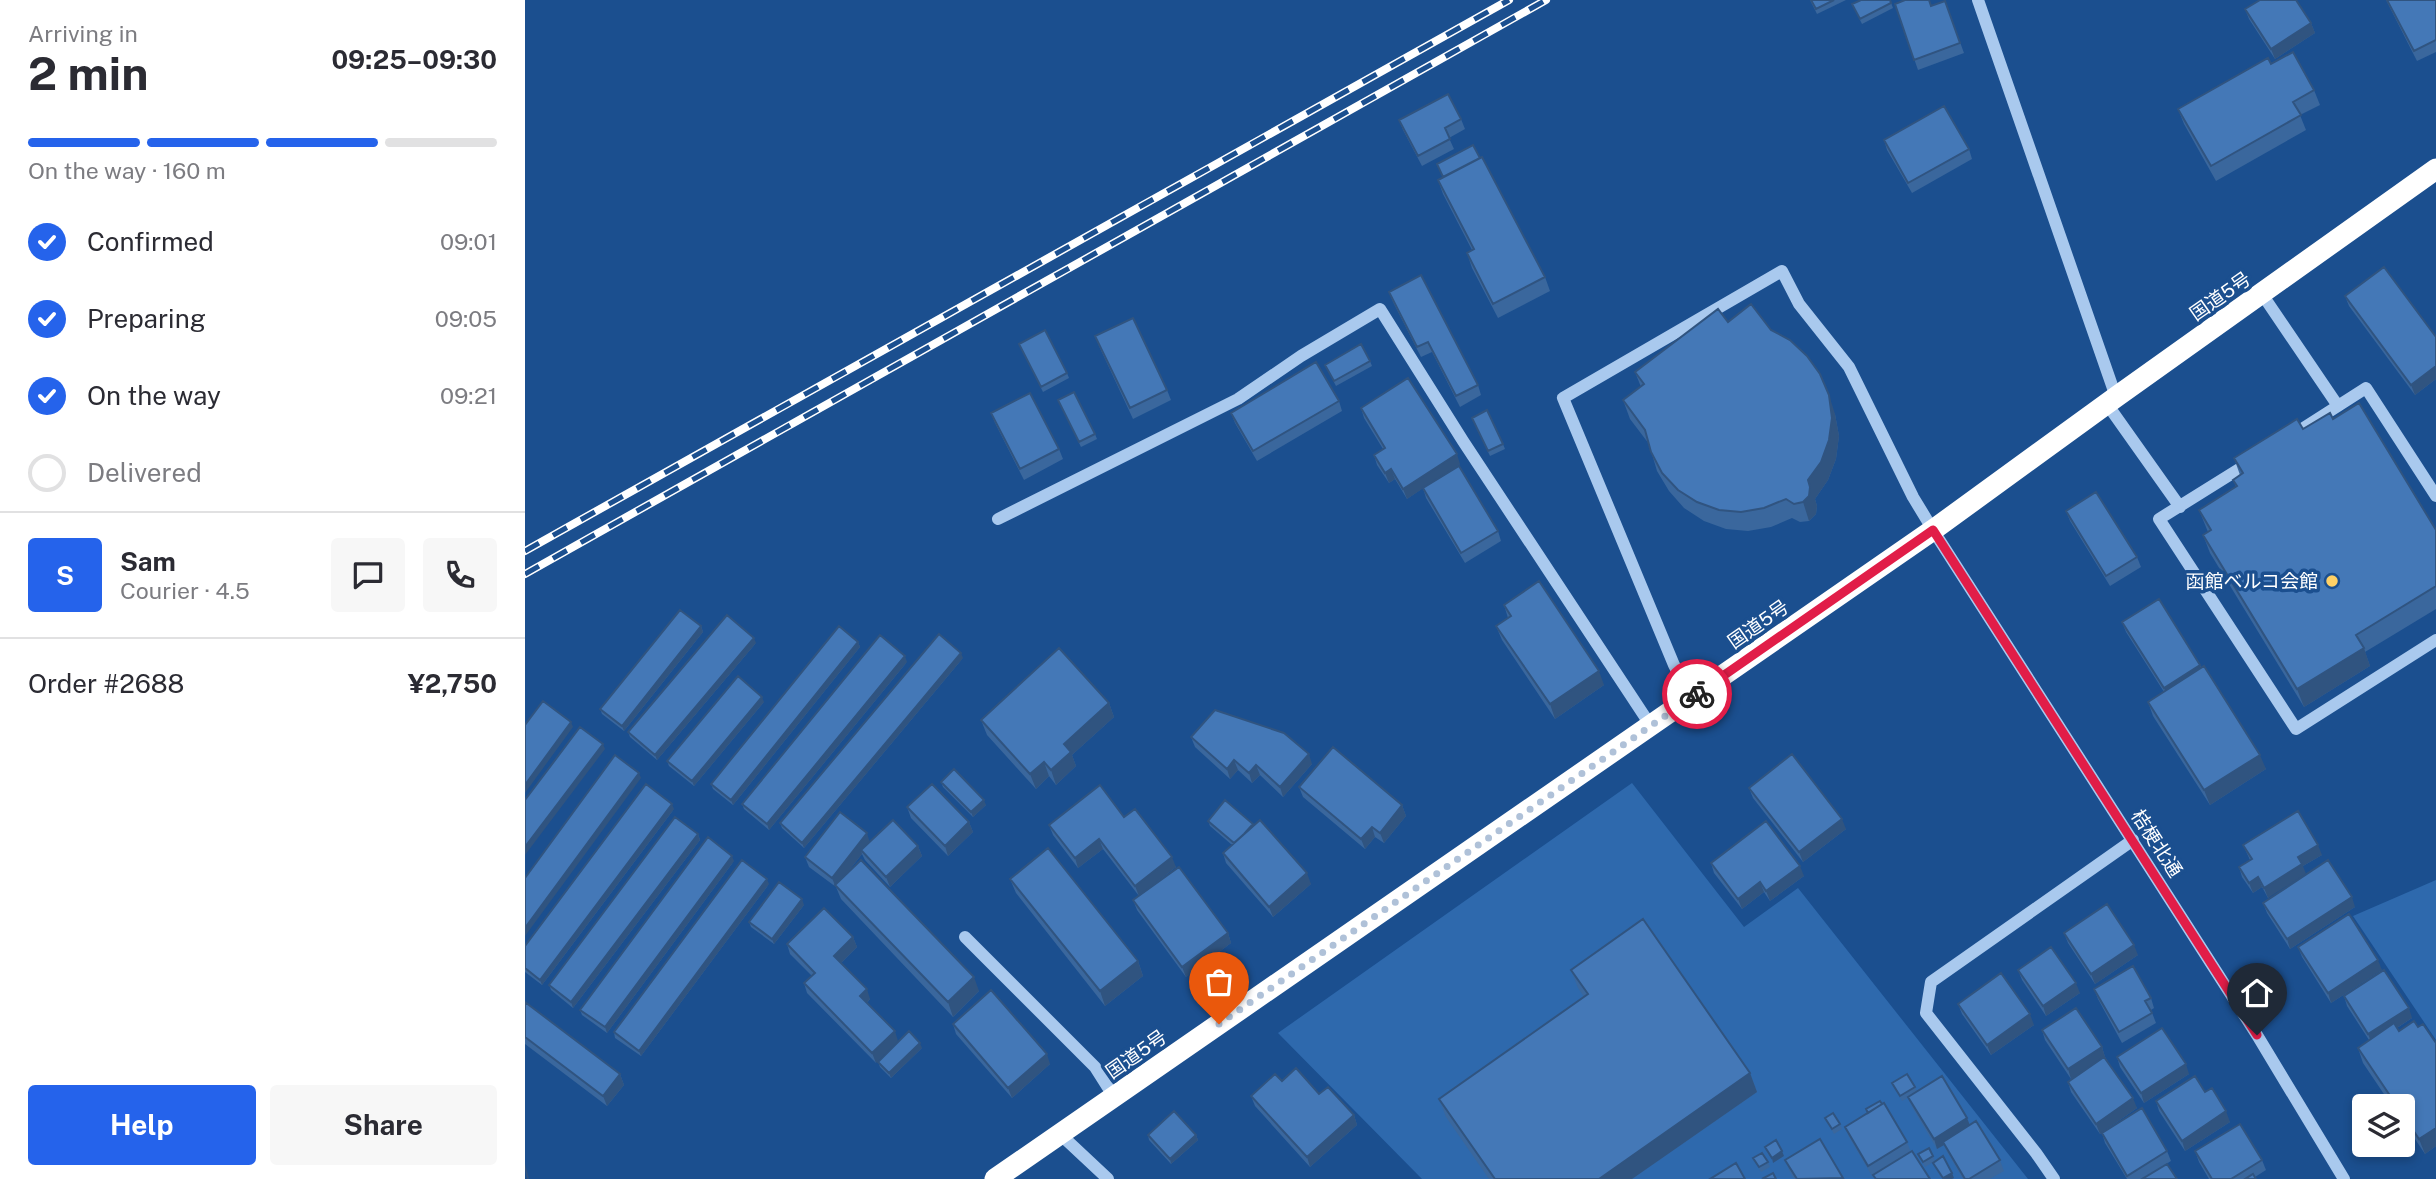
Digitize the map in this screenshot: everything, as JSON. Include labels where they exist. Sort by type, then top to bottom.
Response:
[{"type":"highway","name":"国道5号","points":[[995,1179],[1933,530],[2436,169]]},
{"type":"street","points":[[1978,0],[2111,400],[2180,507]]},
{"type":"street","name":"桔梗北通","points":[[1692,698],[1674,665],[1563,398],[1782,271],[1799,304],[1849,367],[1913,497],[1933,530],[2257,1035],[2344,1179]]},
{"type":"street","points":[[2262,294],[2338,406]]},
{"type":"street","points":[[998,519],[1238,399],[1301,356],[1380,309],[1463,441],[1651,726]]},
{"type":"street","points":[[2282,442],[2366,388],[2436,496]]},
{"type":"street","points":[[2259,457],[2159,519],[2295,729],[2436,640]]},
{"type":"street","points":[[2054,1179],[1926,1013],[1931,982],[2133,840]]},
{"type":"street","points":[[965,937],[1095,1067],[1114,1097]]},
{"type":"street","points":[[1060,1133],[1108,1179]]},
{"type":"shaded area","points":[[1632,783],[1744,927],[1798,888],[2028,1179],[1422,1179],[1278,1033]]},
{"type":"shaded area","points":[[2436,880],[2436,1040],[2353,916]]},
{"type":"building","points":[[1811,0],[1834,0],[1816,9]]},
{"type":"building","points":[[1861,0],[1890,0],[1891,3],[1860,19],[1852,4]]},
{"type":"building","points":[[1905,0],[1929,0],[1931,6],[1945,1],[1960,43],[1914,60],[1895,4]]},
{"type":"building","points":[[2260,0],[2296,0],[2311,23],[2271,49],[2245,9]]},
{"type":"building","points":[[2387,0],[2436,0],[2436,40],[2414,51]]},
{"type":"building","points":[[2293,52],[2314,90],[2293,102],[2301,115],[2211,166],[2178,109],[2268,58],[2271,64]]},
{"type":"building","points":[[1448,94],[1461,119],[1445,128],[1450,139],[1418,156],[1399,120]]},
{"type":"building","points":[[1944,106],[1969,149],[1908,183],[1884,140]]},
{"type":"building","points":[[1473,145],[1480,158],[1443,177],[1437,164]]},
{"type":"building","points":[[1482,157],[1545,277],[1493,304],[1467,253],[1474,249],[1438,180]]},
{"type":"building","points":[[2384,267],[2436,337],[2436,366],[2411,385],[2345,296]]},
{"type":"building","points":[[1421,275],[1478,385],[1456,396],[1428,342],[1417,347],[1389,292]]},
{"type":"building","points":[[1751,304],[1771,330],[1790,340],[1807,356],[1820,374],[1829,395],[1832,418],[1829,440],[1821,462],[1808,480],[1809,496],[1803,502],[1794,504],[1786,499],[1764,508],[1741,512],[1719,510],[1697,502],[1678,490],[1662,473],[1651,452],[1645,430],[1623,400],[1644,384],[1635,372],[1718,309],[1728,322]]},
{"type":"building","points":[[1133,318],[1167,390],[1130,408],[1095,336]]},
{"type":"building","points":[[1045,330],[1067,373],[1041,387],[1019,344]]},
{"type":"building","points":[[1361,344],[1370,361],[1334,381],[1325,365]]},
{"type":"building","points":[[1316,362],[1339,401],[1253,451],[1231,413]]},
{"type":"building","points":[[1408,378],[1457,454],[1403,489],[1391,469],[1385,473],[1374,455],[1385,448],[1361,408]]},
{"type":"building","points":[[1074,392],[1095,434],[1079,442],[1058,400]]},
{"type":"building","points":[[1030,393],[1059,449],[1020,469],[991,413]]},
{"type":"building","name":"函館ベルコ会館","points":[[2359,403],[2436,530],[2436,586],[2356,635],[2364,648],[2297,689],[2203,535],[2211,530],[2199,510],[2237,486],[2233,480],[2243,473],[2234,458],[2297,419],[2303,429],[2330,413],[2333,419]]},
{"type":"building","points":[[1487,410],[1503,444],[1488,451],[1472,418]]},
{"type":"building","points":[[1459,466],[1498,531],[1461,553],[1423,488]]},
{"type":"building","points":[[2096,492],[2137,557],[2106,576],[2066,511]]},
{"type":"building","points":[[1539,581],[1599,671],[1550,704],[1496,626],[1511,616],[1504,605]]},
{"type":"building","points":[[2159,599],[2200,665],[2164,688],[2122,622]]},
{"type":"building","points":[[680,610],[701,626],[622,726],[600,709]]},
{"type":"building","points":[[727,615],[754,638],[655,755],[628,732]]},
{"type":"building","points":[[839,626],[858,642],[731,800],[711,784]]},
{"type":"building","points":[[939,634],[961,653],[802,843],[780,823]]},
{"type":"building","points":[[880,635],[905,656],[767,824],[742,804]]},
{"type":"building","points":[[1059,648],[1109,703],[1064,744],[1071,752],[1051,770],[1044,762],[1030,774],[981,720]]},
{"type":"building","points":[[2204,666],[2260,755],[2204,790],[2148,702]]},
{"type":"building","points":[[738,676],[762,697],[692,781],[667,761]]},
{"type":"building","points":[[543,701],[571,722],[525,785],[525,725]]},
{"type":"building","points":[[1215,710],[1284,733],[1309,754],[1280,787],[1256,765],[1249,773],[1234,760],[1227,769],[1191,737]]},
{"type":"building","points":[[580,727],[603,744],[525,847],[525,800]]},
{"type":"building","points":[[1333,747],[1402,805],[1380,833],[1372,827],[1361,839],[1299,787]]},
{"type":"building","points":[[1792,754],[1842,819],[1799,852],[1749,788]]},
{"type":"building","points":[[615,755],[639,773],[525,928],[525,878]]},
{"type":"building","points":[[954,769],[984,800],[971,812],[941,782]]},
{"type":"building","points":[[646,784],[672,804],[540,980],[525,968],[525,946]]},
{"type":"building","points":[[932,784],[969,822],[945,846],[907,807]]},
{"type":"building","points":[[1100,785],[1124,817],[1135,809],[1172,857],[1135,886],[1099,839],[1075,858],[1049,825]]},
{"type":"building","points":[[1225,800],[1253,824],[1234,843],[1208,821]]},
{"type":"building","points":[[2298,811],[2318,845],[2298,857],[2302,864],[2264,888],[2258,877],[2249,883],[2239,867],[2252,859],[2243,845]]},
{"type":"building","points":[[840,812],[867,833],[832,878],[805,857]]},
{"type":"building","points":[[675,817],[698,834],[571,1002],[549,985]]},
{"type":"building","points":[[893,820],[918,846],[886,877],[861,850]]},
{"type":"building","points":[[1260,820],[1307,873],[1269,907],[1223,853]]},
{"type":"building","points":[[1766,821],[1800,866],[1766,891],[1760,882],[1738,899],[1711,863]]},
{"type":"building","points":[[708,837],[732,856],[605,1027],[580,1010]]},
{"type":"building","points":[[1048,848],[1138,961],[1100,991],[1010,879]]},
{"type":"building","points":[[742,860],[767,879],[639,1051],[614,1032]]},
{"type":"building","points":[[861,860],[974,977],[948,1002],[835,885]]},
{"type":"building","points":[[2328,860],[2352,897],[2287,939],[2263,903]]},
{"type":"building","points":[[1179,867],[1228,933],[1182,967],[1133,900]]},
{"type":"building","points":[[779,882],[802,899],[772,939],[749,922]]},
{"type":"building","points":[[2107,904],[2134,945],[2091,974],[2064,933]]},
{"type":"building","points":[[824,908],[853,937],[834,956],[867,989],[860,996],[895,1031],[872,1053],[804,983],[815,973],[787,944]]},
{"type":"building","points":[[2349,914],[2378,960],[2328,993],[2298,947]]},
{"type":"building","points":[[1643,919],[1750,1073],[1599,1179],[1495,1179],[1439,1099],[1588,994],[1571,970]]},
{"type":"building","points":[[2051,947],[2076,983],[2043,1006],[2018,970]]},
{"type":"building","points":[[2133,966],[2151,998],[2145,1001],[2152,1013],[2119,1032],[2094,989]]},
{"type":"building","points":[[2384,970],[2409,1008],[2368,1034],[2344,996]]},
{"type":"building","points":[[2001,973],[2030,1014],[1987,1045],[1958,1004]]},
{"type":"building","points":[[991,990],[1047,1054],[1008,1088],[953,1024]]},
{"type":"building","points":[[525,1002],[620,1074],[603,1096],[525,1037]]},
{"type":"building","points":[[2076,1008],[2102,1047],[2068,1069],[2042,1030]]},
{"type":"building","points":[[2414,1021],[2418,1027],[2423,1024],[2436,1043],[2436,1128],[2419,1139],[2415,1133],[2415,1094],[2389,1094],[2358,1048],[2394,1023],[2399,1031]]},
{"type":"building","points":[[2162,1028],[2186,1064],[2141,1093],[2117,1057]]},
{"type":"building","points":[[909,1031],[920,1043],[889,1073],[878,1062]]},
{"type":"building","points":[[2104,1057],[2133,1098],[2096,1124],[2068,1082]]},
{"type":"building","points":[[1296,1068],[1319,1094],[1328,1087],[1354,1115],[1307,1157],[1251,1096],[1275,1074],[1282,1081]]},
{"type":"building","points":[[1907,1074],[1915,1087],[1900,1096],[1892,1083]]},
{"type":"building","points":[[1942,1076],[1967,1118],[1934,1139],[1908,1097]]},
{"type":"building","points":[[2195,1076],[2205,1092],[2212,1088],[2226,1111],[2182,1141],[2156,1101]]},
{"type":"building","points":[[1880,1101],[1882,1104],[1868,1113],[1866,1109]]},
{"type":"building","points":[[1884,1103],[1907,1142],[1868,1166],[1845,1127]]},
{"type":"building","points":[[2142,1108],[2167,1151],[2127,1176],[2102,1133]]},
{"type":"building","points":[[1174,1111],[1196,1135],[1170,1159],[1148,1135]]},
{"type":"building","points":[[1833,1113],[1840,1124],[1832,1129],[1825,1118]]},
{"type":"building","points":[[1976,1121],[2000,1160],[1965,1179],[1943,1142]]},
{"type":"building","points":[[2240,1124],[2262,1160],[2231,1179],[2212,1179],[2195,1151]]},
{"type":"building","points":[[1820,1139],[1843,1178],[1797,1179],[1785,1160]]},
{"type":"building","points":[[1776,1140],[1782,1151],[1772,1158],[1765,1147]]},
{"type":"building","points":[[1929,1148],[1933,1156],[1923,1162],[1918,1154]]},
{"type":"building","points":[[1912,1151],[1930,1179],[1876,1179],[1873,1175]]},
{"type":"building","points":[[1762,1153],[1768,1162],[1759,1167],[1753,1158]]},
{"type":"building","points":[[1943,1156],[1952,1173],[1943,1178],[1933,1163]]},
{"type":"building","points":[[1736,1163],[1745,1179],[1710,1179]]},
{"type":"building","points":[[2167,1164],[2177,1179],[2142,1179]]},
{"type":"building","points":[[1773,1173],[1776,1179],[1762,1179]]},
{"type":"railway","points":[[525,551],[1509,0]]},
{"type":"railway","points":[[525,574],[1546,0]]},
{"type":"way so far","points":[[1219,1024],[1697,694]]},
{"type":"place","name":"函館ベルコ会館","points":[[2332,581]]},
{"type":"route","points":[[1697,694],[1933,530],[2257,1035]]}]
